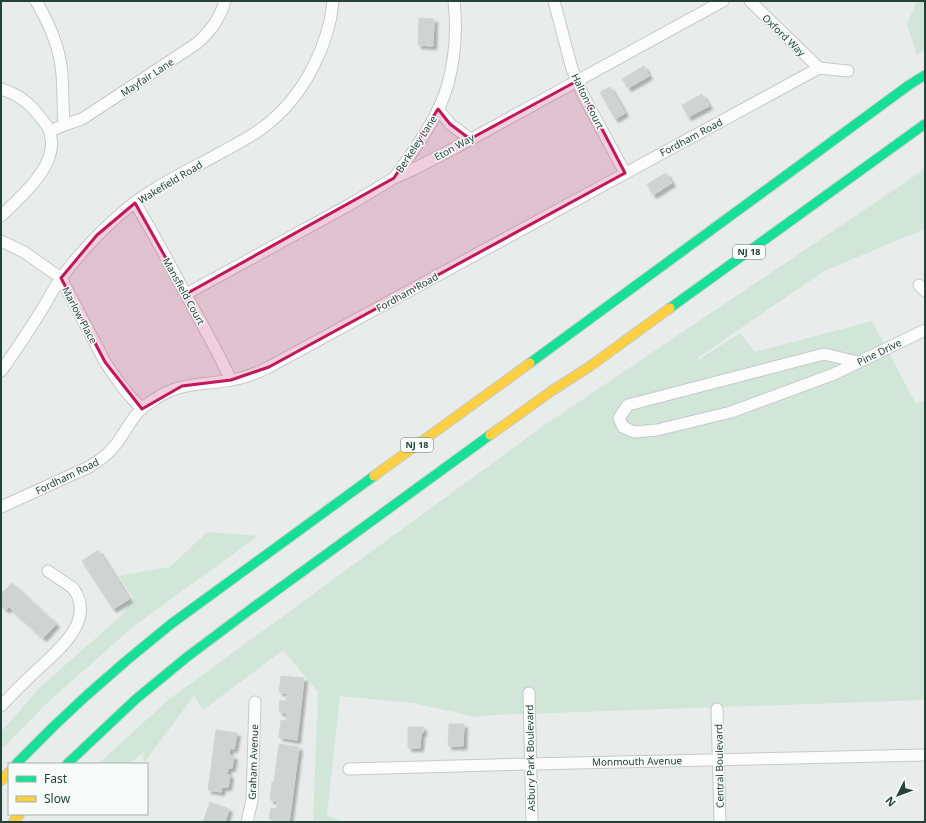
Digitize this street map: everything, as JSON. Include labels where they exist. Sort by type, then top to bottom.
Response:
[{"type":"highway","points":[[909,85],[925,64]]},
{"type":"highway","name":"NJ 18","points":[[17,763],[86,696],[171,624],[909,85],[925,75]]},
{"type":"highway","name":"NJ 18","points":[[68,763],[136,699],[187,657],[251,609],[925,124]]},
{"type":"highway","points":[[900,142],[925,130]]},
{"type":"street","name":"Mayfair Lane","points":[[50,131],[64,124],[82,119],[196,44],[205,37],[218,20],[225,1]]},
{"type":"street","name":"Wakefield Road","points":[[1,371],[18,348],[61,278],[98,235],[118,216],[160,186],[241,142],[265,126],[287,106],[309,76],[319,56],[327,34],[332,14],[333,1]]},
{"type":"street","name":"Berkeley Lane","points":[[394,178],[429,126],[438,109],[447,86],[454,57],[456,35],[454,1]]},
{"type":"street","name":"Halton Court","points":[[554,1],[576,81],[625,173]]},
{"type":"street","name":"Eton Way","points":[[186,294],[349,205],[394,178],[470,139],[723,1]]},
{"type":"street","name":"Oxford Way","points":[[750,1],[819,68]]},
{"type":"street","points":[[39,2],[54,37],[61,61],[64,124]]},
{"type":"street","points":[[819,68],[848,71]]},
{"type":"street","name":"Fordham Road","points":[[1,507],[89,467],[100,460],[118,443],[129,425],[142,409],[161,396],[182,386],[231,380],[251,375],[269,367],[819,68]]},
{"type":"street","points":[[1,89],[16,94],[31,105],[50,131],[52,143],[52,150],[46,165],[37,180],[1,216]]},
{"type":"street","name":"Berkeley Lane","points":[[438,109],[450,124],[470,139]]},
{"type":"street","name":"Mansfield Court","points":[[135,203],[186,294],[231,380]]},
{"type":"street","name":"Marlow Place","points":[[1,242],[24,252],[61,278],[105,362],[129,395],[142,409]]},
{"type":"street","name":"Pine Drive","points":[[858,362],[824,354],[628,404],[619,418],[623,427],[634,432],[657,430],[731,412],[834,374],[925,330]]},
{"type":"street","points":[[1,706],[64,645],[76,626],[80,614],[79,600],[76,592],[73,588],[48,571]]},
{"type":"street","name":"Asbury Park Boulevard","points":[[529,693],[532,822]]},
{"type":"street","name":"Graham Avenue","points":[[247,822],[252,800],[255,702]]},
{"type":"street","name":"Central Boulevard","points":[[718,709],[720,822]]},
{"type":"street","name":"Monmouth Avenue","points":[[349,769],[925,754]]},
{"type":"highlighted area","points":[[577,81],[625,173],[269,367],[231,380],[182,386],[142,409],[105,362],[61,278],[97,235],[135,203],[186,294],[394,178],[438,109],[450,124],[470,139]]},
{"type":"green space","points":[[917,1],[925,1],[925,49],[917,55],[907,24]]},
{"type":"green space","points":[[925,168],[925,229],[824,271],[699,357],[698,360],[740,333],[755,352],[872,321],[916,404],[925,400],[925,700],[494,715],[476,717],[413,703],[340,696],[327,816],[345,822],[313,822],[318,692],[283,650],[203,710],[194,696],[144,763],[144,752],[130,763],[99,763],[168,700],[546,424]]},
{"type":"green space","points":[[207,532],[258,536],[134,626],[48,702],[1,750],[1,732],[40,687],[121,616],[133,597],[118,576],[170,567]]},
{"type":"building","points":[[419,18],[434,19],[433,46],[418,45]]},
{"type":"building","points":[[644,66],[649,76],[628,88],[622,79]]},
{"type":"building","points":[[610,87],[625,113],[615,119],[600,92]]},
{"type":"building","points":[[702,94],[709,106],[688,117],[682,105]]},
{"type":"building","points":[[666,173],[672,183],[653,195],[647,184]]},
{"type":"building","points":[[98,550],[129,599],[113,609],[82,561]]},
{"type":"building","points":[[12,583],[56,624],[43,638],[9,607],[6,610],[1,605],[1,594]]},
{"type":"building","points":[[281,676],[304,678],[297,740],[279,737],[281,720],[286,721],[287,713],[279,712],[280,700],[286,701],[287,693],[279,692]]},
{"type":"building","points":[[449,724],[464,724],[463,746],[448,746]]},
{"type":"building","points":[[408,727],[423,727],[420,748],[408,748]]},
{"type":"building","points":[[216,730],[237,733],[234,749],[230,748],[229,755],[234,756],[232,768],[228,768],[227,774],[230,775],[228,787],[222,787],[221,792],[208,790]]},
{"type":"building","points":[[279,744],[299,747],[289,822],[277,822],[277,820],[269,819],[271,808],[276,809],[277,801],[270,800]]},
{"type":"building","points":[[210,802],[229,809],[225,822],[203,822]]},
{"type":"traffic: fast","points":[[530,363],[909,85],[925,75]]},
{"type":"traffic: fast","points":[[670,308],[925,124]]},
{"type":"traffic: fast","points":[[68,763],[136,699],[187,657],[490,435]]},
{"type":"traffic: fast","points":[[17,763],[86,696],[171,624],[374,476]]},
{"type":"traffic: slow","points":[[490,435],[553,390],[589,367],[670,308]]},
{"type":"traffic: slow","points":[[374,476],[530,363]]},
{"type":"traffic: slow","points":[[1,781],[8,773]]},
{"type":"traffic: slow","points":[[13,822],[19,815]]}]
